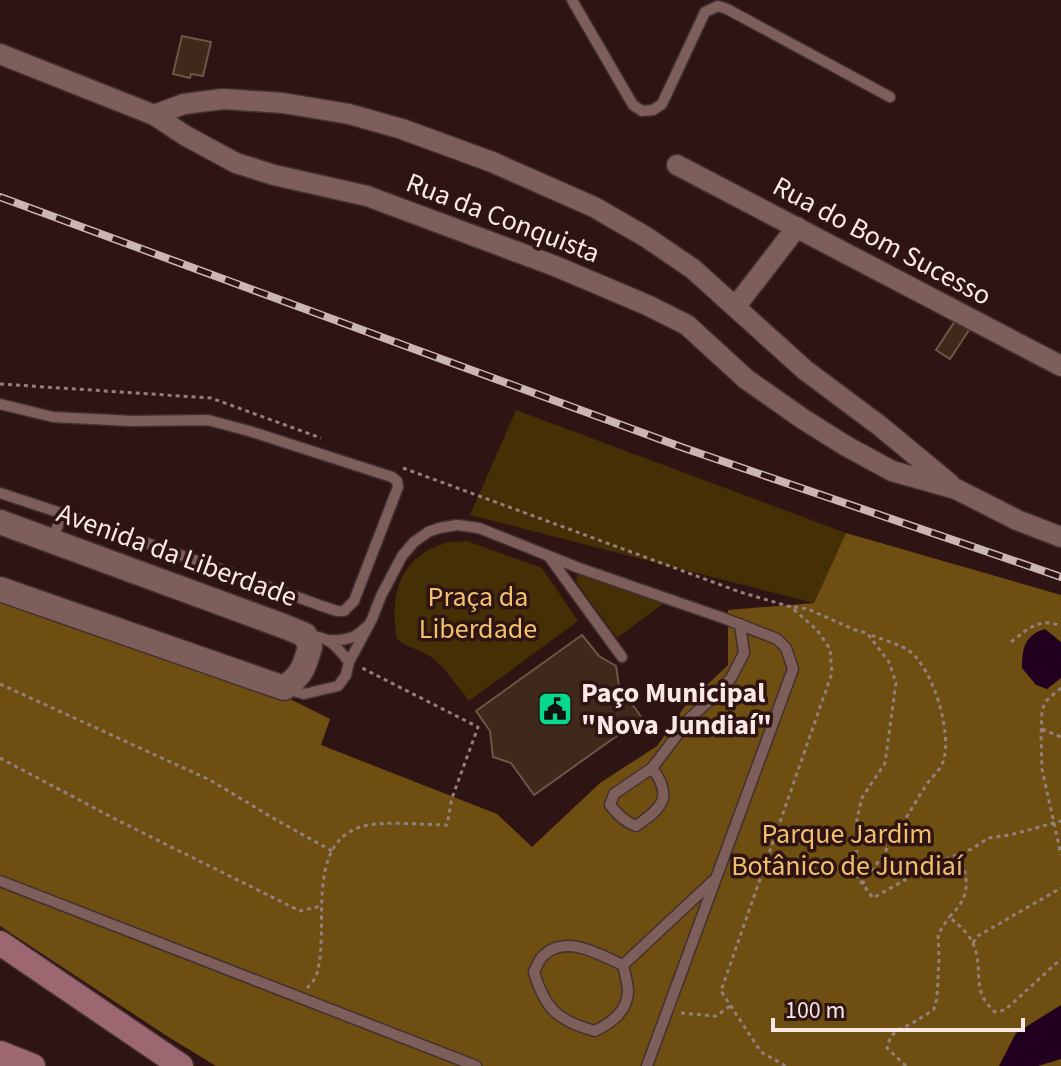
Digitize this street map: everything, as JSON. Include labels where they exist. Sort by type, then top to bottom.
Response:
[{"type":"main road","points":[[0,943],[176,1064]]},
{"type":"main road","points":[[0,1053],[33,1066]]},
{"type":"street","name":"Rua da Conquista","points":[[0,54],[154,115],[236,163],[367,196],[555,266],[647,305],[687,325],[746,379],[846,446],[892,471],[956,489]]},
{"type":"street","points":[[154,115],[184,104],[223,99],[283,103],[349,114],[402,129],[492,162],[594,207],[693,269],[805,370],[880,426],[956,489],[1017,520],[1061,537]]},
{"type":"street","name":"Rua do Bom Sucesso","points":[[677,165],[1061,366]]},
{"type":"street","points":[[736,306],[797,227]]},
{"type":"street","name":"Avenida da Liberdade","points":[[0,522],[305,635],[310,647],[305,666],[299,678],[284,688]]},
{"type":"street","points":[[0,589],[284,688]]},
{"type":"lane","points":[[572,0],[633,105],[642,111],[653,110],[662,104],[705,12],[718,6],[890,97]]},
{"type":"lane","points":[[0,404],[53,417],[132,421],[208,420],[392,477],[398,487],[354,601],[344,611],[322,606],[0,493]]},
{"type":"lane","points":[[50,541],[63,514]]},
{"type":"lane","points":[[284,688],[304,694],[338,686],[402,556],[428,532],[457,525],[479,528],[740,624],[777,639],[786,648],[793,669],[647,1066]]},
{"type":"lane","points":[[549,556],[622,657]]},
{"type":"lane","points":[[305,635],[346,641],[361,633],[372,619]]},
{"type":"lane","points":[[652,768],[660,778],[663,800],[660,809],[636,826],[628,823],[610,805],[614,794],[652,768],[691,717],[731,678],[744,653],[740,624]]},
{"type":"lane","points":[[330,640],[349,662]]},
{"type":"lane","points":[[623,965],[717,877]]},
{"type":"lane","points":[[0,881],[476,1066]]},
{"type":"lane","points":[[560,946],[583,948],[623,965],[628,993],[622,1013],[595,1031],[571,1024],[555,1012],[540,992],[534,972],[542,956],[560,946]]},
{"type":"path","points":[[740,592],[808,609],[908,651],[920,663],[939,703],[946,748],[942,764],[862,884]]},
{"type":"path","points":[[786,1066],[761,1052],[721,991],[832,673],[830,649],[817,630],[791,607]]},
{"type":"path","points":[[1011,642],[1038,623],[1050,622],[1061,626]]},
{"type":"path","points":[[867,633],[889,662],[896,683],[885,763],[862,798],[857,819],[856,875],[873,898],[988,838],[1061,821]]},
{"type":"path","points":[[300,998],[317,975],[322,932],[321,892],[332,851],[346,834],[362,826],[447,825],[452,798],[478,727],[349,662]]},
{"type":"path","points":[[0,684],[210,780],[332,851]]},
{"type":"path","points":[[1061,688],[1046,701],[1042,710],[1042,769],[1061,855]]},
{"type":"path","points":[[1042,729],[1061,737]]},
{"type":"path","points":[[0,758],[300,911],[321,906]]},
{"type":"path","points":[[906,1066],[887,1048],[889,1038],[934,1009],[937,998],[938,934],[963,901],[967,879],[959,855]]},
{"type":"path","points":[[972,943],[978,936],[1061,888]]},
{"type":"path","points":[[949,917],[972,943],[980,992],[987,1006],[995,1012],[1005,1010],[1061,959]]},
{"type":"path","points":[[666,1015],[716,1016],[731,1006]]},
{"type":"green space","points":[[516,410],[846,533],[814,603],[470,515]]},
{"type":"green space","name":"Parque Jardim Botânico de Jundiaí","points":[[846,533],[1061,595],[1061,1066],[216,1066],[0,926],[0,602],[274,691],[330,719],[321,745],[497,814],[532,847],[600,783],[657,746],[685,706],[728,665],[728,610],[814,603]]},
{"type":"green space","name":"Praça da Liberdade","points":[[467,541],[542,568],[578,621],[469,701],[436,661],[397,639],[395,624],[396,595],[406,570],[427,551],[442,544]]},
{"type":"green space","points":[[579,568],[664,603],[617,638],[576,582]]},
{"type":"shaded area","points":[[1045,629],[1061,642],[1061,678],[1047,689],[1036,685],[1022,668],[1026,643]]},
{"type":"shaded area","points":[[1061,1005],[1061,1059],[1038,1066],[999,1066],[1016,1033]]},
{"type":"building","points":[[182,36],[211,42],[203,76],[191,74],[190,78],[173,74]]},
{"type":"building","points":[[955,321],[969,330],[950,359],[936,350]]},
{"type":"building","points":[[582,635],[599,656],[616,666],[619,686],[642,718],[534,795],[511,763],[493,757],[490,731],[476,711]]},
{"type":"railway","points":[[0,197],[684,448],[1061,577]]},
{"type":"place","name":"Paço Municipal \"Nova Jundiaí\"","points":[[555,709]]}]
